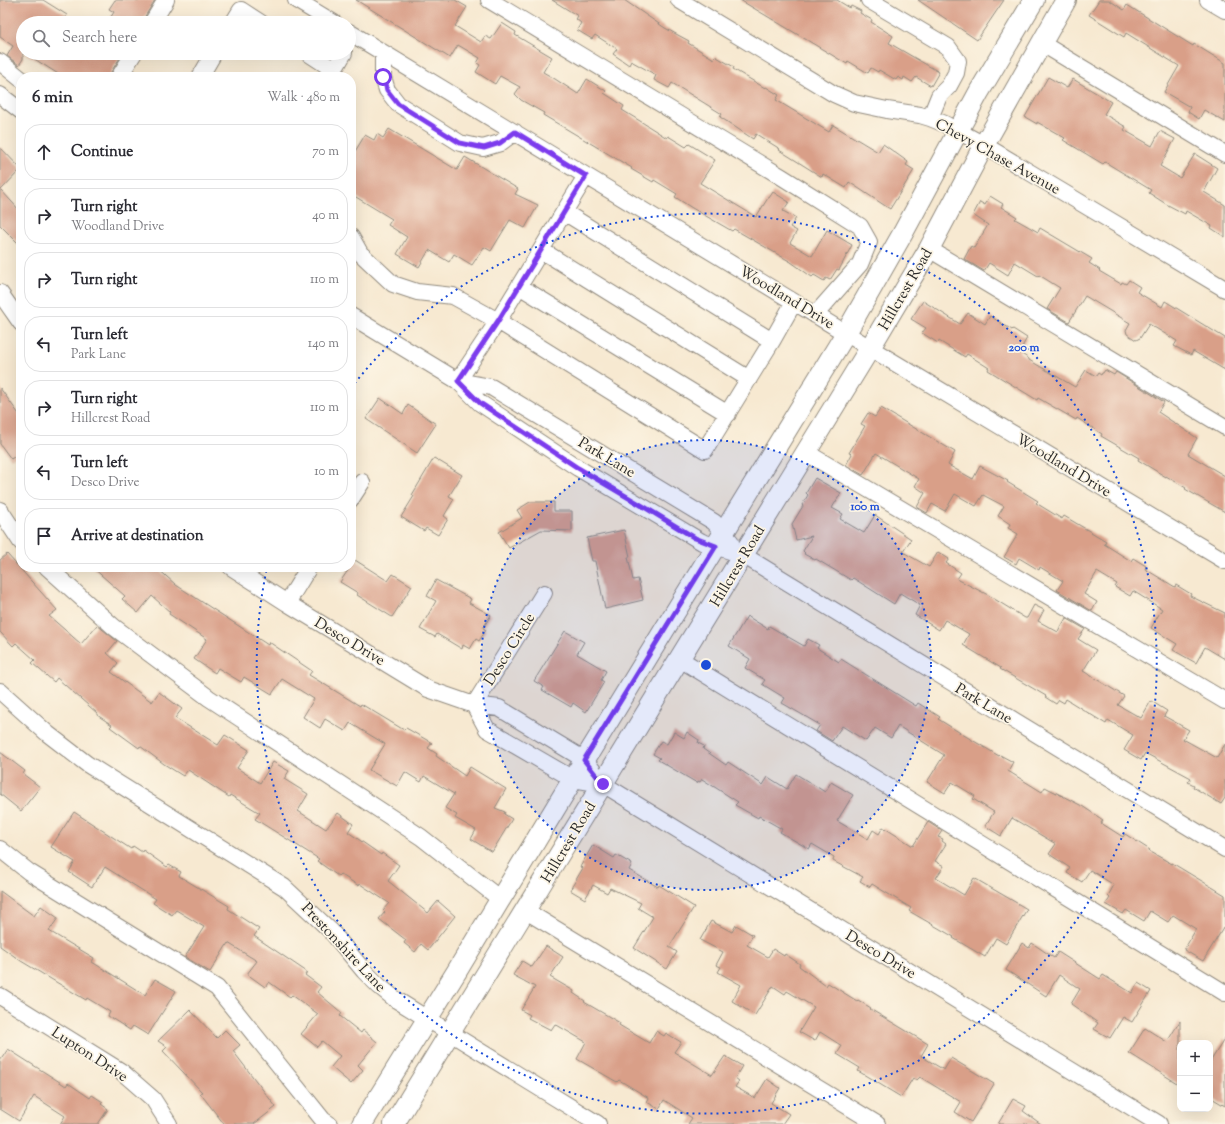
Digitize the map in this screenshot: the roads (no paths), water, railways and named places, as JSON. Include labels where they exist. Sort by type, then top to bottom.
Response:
[{"type":"main road","name":"Hillcrest Road","points":[[362,1124],[846,333],[903,234],[979,92],[1034,0]]},
{"type":"main road","name":"Hillcrest Road","points":[[394,1124],[870,348],[929,249],[984,145],[1064,1]]},
{"type":"street","points":[[156,16],[166,0]]},
{"type":"street","points":[[296,0],[322,16]]},
{"type":"street","points":[[489,0],[860,226],[869,242],[860,264],[815,315]]},
{"type":"street","name":"Chevy Chase Avenue","points":[[679,0],[834,94],[854,103],[930,118],[984,145],[1225,289]]},
{"type":"street","points":[[869,0],[948,47],[958,61],[956,73],[949,86],[939,96],[930,118]]},
{"type":"street","points":[[1208,0],[1225,10]]},
{"type":"street","points":[[237,16],[241,10],[250,16]]},
{"type":"street","name":"Woodland Drive","points":[[356,40],[383,53],[515,132],[815,315],[1225,561]]},
{"type":"street","points":[[1041,44],[1225,154]]},
{"type":"street","points":[[383,53],[383,77],[387,90],[398,104],[460,143],[484,148],[500,143],[515,132]]},
{"type":"street","points":[[123,72],[130,60]]},
{"type":"street","points":[[203,72],[210,60]]},
{"type":"street","points":[[316,60],[331,72]]},
{"type":"street","points":[[333,72],[340,60]]},
{"type":"street","points":[[0,62],[16,75]]},
{"type":"street","points":[[0,95],[16,107]]},
{"type":"street","points":[[458,381],[498,321],[586,176]]},
{"type":"street","points":[[564,212],[772,341]]},
{"type":"street","points":[[356,246],[360,253],[393,284],[417,292],[453,296],[498,321],[705,450],[772,341],[794,302]]},
{"type":"street","points":[[929,249],[1225,427]]},
{"type":"street","points":[[541,250],[749,379]]},
{"type":"street","points":[[519,286],[728,414]]},
{"type":"street","points":[[0,293],[16,316]]},
{"type":"street","name":"Park Lane","points":[[356,319],[458,381],[480,403],[578,468],[695,538],[720,540],[1225,849]]},
{"type":"street","name":"Park Lane","points":[[458,381],[491,387],[714,522],[720,540]]},
{"type":"street","points":[[807,453],[1225,701]]},
{"type":"street","points":[[356,491],[362,482]]},
{"type":"street","points":[[0,510],[16,534]]},
{"type":"street","points":[[53,572],[114,627],[209,698],[421,837],[500,899]]},
{"type":"street","name":"Desco Drive","points":[[239,572],[428,689],[474,705],[498,708],[584,760],[603,784],[1159,1124]]},
{"type":"street","points":[[288,603],[307,572]]},
{"type":"street","name":"Desco Circle","points":[[474,705],[544,593]]},
{"type":"street","points":[[680,660],[1225,993]]},
{"type":"street","name":"Prestonshire Lane","points":[[0,691],[48,734],[87,764],[284,887],[331,931],[348,953],[378,986],[395,1000],[598,1124]]},
{"type":"street","name":"Desco Drive","points":[[474,705],[487,728],[573,779],[603,784]]},
{"type":"street","points":[[0,849],[29,872],[217,988],[323,1120],[329,1124]]},
{"type":"street","points":[[526,911],[877,1124]]},
{"type":"street","name":"Lupton Drive","points":[[0,996],[122,1072],[153,1099],[169,1124]]}]
